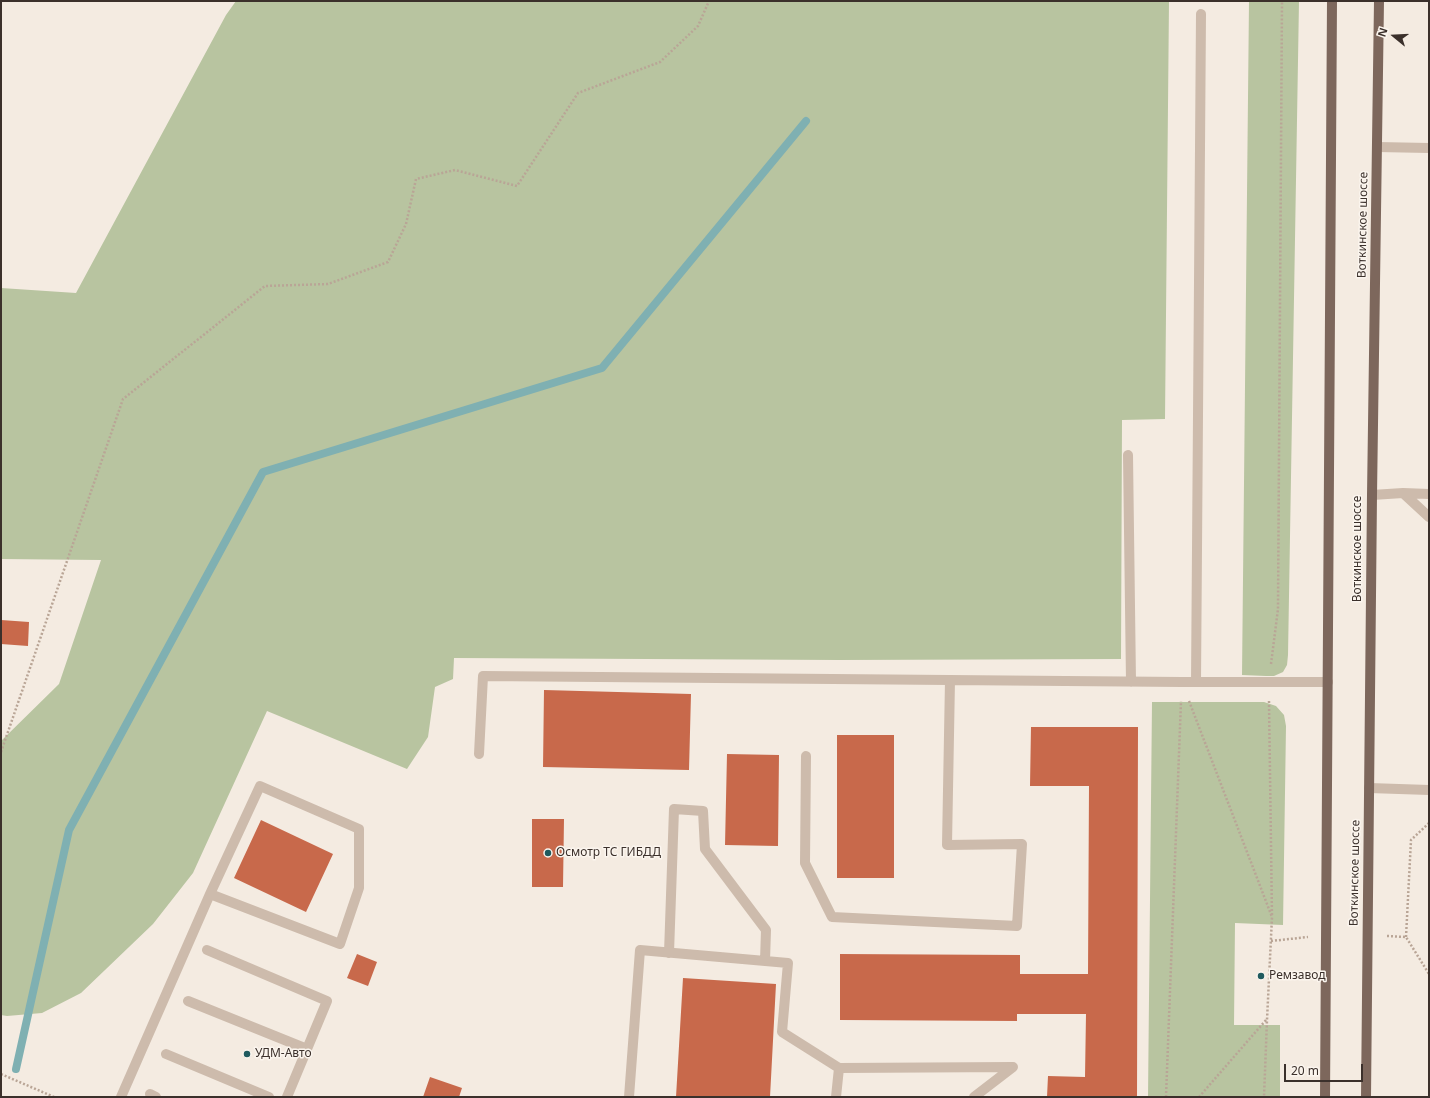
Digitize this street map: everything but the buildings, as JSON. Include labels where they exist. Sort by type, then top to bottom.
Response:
[{"type":"main road","points":[[1325,1097],[1332,1]]},
{"type":"main road","name":"Воткинское шоссе","points":[[1366,1097],[1379,1]]},
{"type":"lane","points":[[1196,682],[1201,14]]},
{"type":"lane","points":[[1377,147],[1429,148]]},
{"type":"lane","points":[[1128,455],[1131,682]]},
{"type":"lane","points":[[1372,495],[1403,493],[1429,494]]},
{"type":"lane","points":[[1403,493],[1429,517]]},
{"type":"lane","points":[[479,754],[483,676],[1131,682],[1328,682]]},
{"type":"lane","points":[[806,756],[805,863],[832,917],[1017,926],[1022,844],[947,845],[950,680]]},
{"type":"lane","points":[[121,1097],[210,894],[260,786],[359,829],[359,888],[340,944],[210,894]]},
{"type":"lane","points":[[1370,788],[1429,790]]},
{"type":"lane","points":[[669,953],[674,809],[703,811],[705,849],[766,930],[765,961]]},
{"type":"lane","points":[[207,950],[327,1001],[286,1097]]},
{"type":"lane","points":[[629,1097],[640,950],[788,963],[782,1032],[839,1068],[1013,1067],[974,1097]]},
{"type":"lane","points":[[188,1001],[307,1049]]},
{"type":"lane","points":[[166,1054],[268,1097]]},
{"type":"lane","points":[[836,1097],[839,1068]]},
{"type":"path","points":[[1,752],[123,400],[265,286],[328,284],[388,262],[406,224],[416,178],[455,170],[517,186],[578,93],[660,62],[698,26],[710,1]]},
{"type":"path","points":[[1264,1097],[1266,1020],[1272,917],[1269,682],[1278,609],[1282,1]]},
{"type":"path","points":[[1182,682],[1272,917]]},
{"type":"path","points":[[1166,1097],[1182,682]]},
{"type":"path","points":[[1406,937],[1411,840],[1429,823]]},
{"type":"path","points":[[1199,1097],[1266,1020]]},
{"type":"path","points":[[1,1074],[54,1097]]},
{"type":"green space","points":[[236,1],[1169,1],[1165,419],[1122,420],[1121,659],[839,660],[454,658],[453,679],[435,687],[428,737],[407,769],[267,711],[193,873],[153,924],[81,993],[42,1013],[7,1016],[1,1015],[1,741],[59,684],[101,560],[1,559],[1,288],[76,293],[226,15]]},
{"type":"green space","points":[[1249,1],[1299,1],[1288,655],[1287,665],[1283,672],[1274,676],[1242,675]]},
{"type":"green space","points":[[1152,702],[1264,702],[1276,706],[1284,715],[1286,726],[1283,925],[1235,923],[1234,1025],[1280,1025],[1280,1097],[1148,1097]]},
{"type":"waterway","points":[[16,1069],[69,830],[263,472],[602,368],[806,121]]},
{"type":"place","name":"Осмотр ТС ГИБДД","points":[[548,853]]},
{"type":"place","name":"Ремзавод","points":[[1261,976]]},
{"type":"place","name":"УДМ-Авто","points":[[247,1054]]}]
